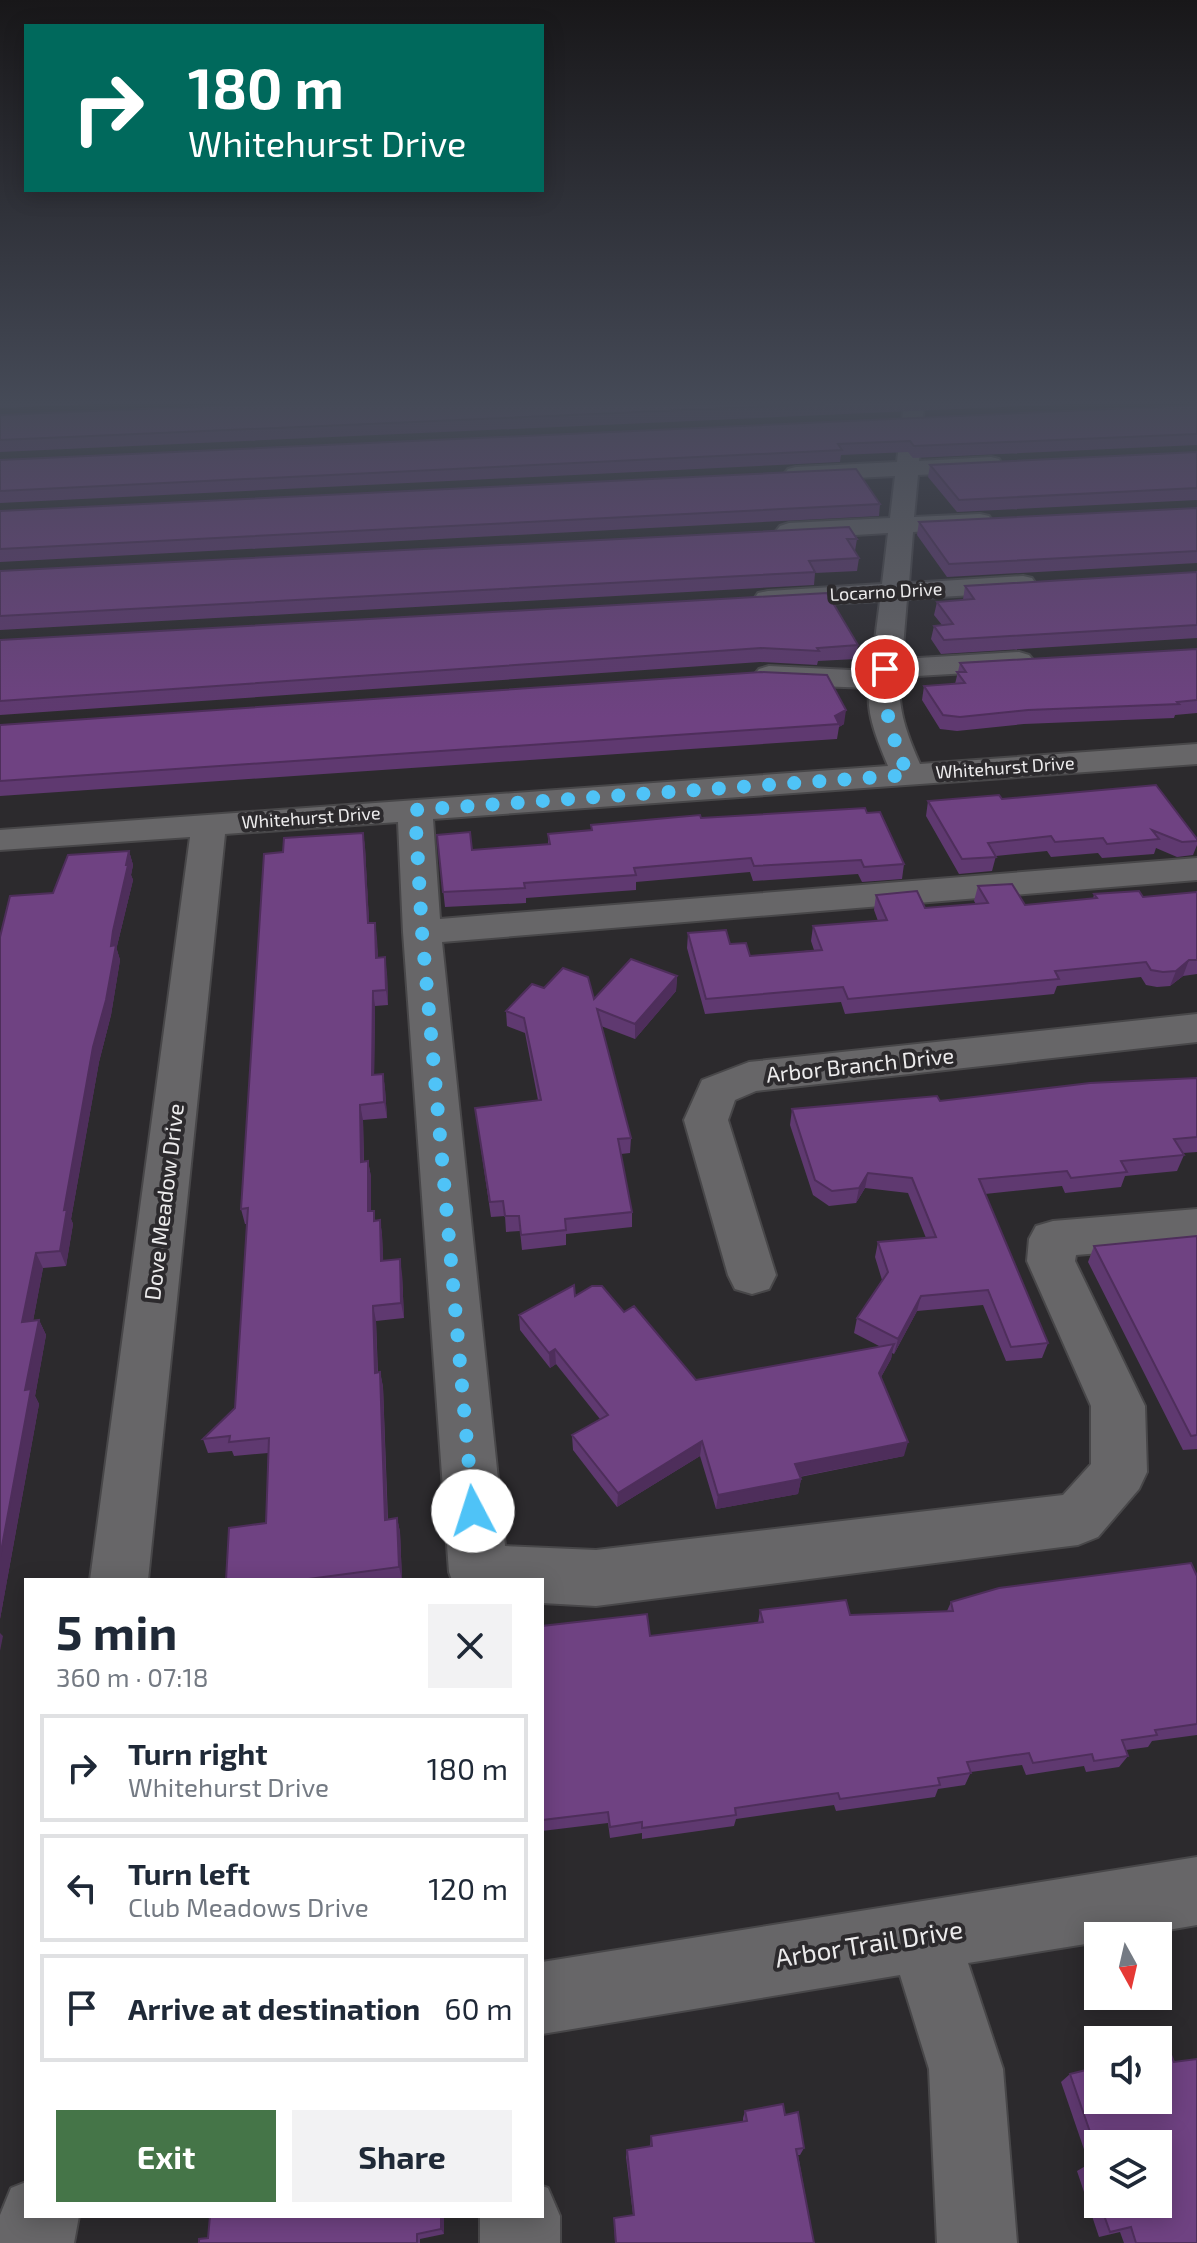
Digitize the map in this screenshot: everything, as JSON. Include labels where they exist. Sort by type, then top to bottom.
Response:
[{"type":"street","points":[[903,509],[883,699],[892,738],[908,775]]},
{"type":"street","points":[[759,533],[1011,519]]},
{"type":"street","name":"Locarno Drive","points":[[739,601],[1054,583]]},
{"type":"street","points":[[744,675],[884,675],[1041,660]]},
{"type":"street","name":"Whitehurst Drive","points":[[0,840],[1196,756]]},
{"type":"street","points":[[415,810],[422,932],[478,1572],[596,1578],[1078,1519],[1119,1472],[1118,1406],[1051,1261],[1053,1239],[1197,1227]]},
{"type":"street","name":"Dove Meadow Drive","points":[[119,1578],[209,825]]},
{"type":"street","points":[[422,932],[1197,869]]},
{"type":"street","name":"Arbor Branch Drive","points":[[752,1275],[706,1120],[717,1091],[749,1077],[1197,1028]]},
{"type":"street","name":"Arbor Trail Drive","points":[[544,1998],[1197,1891]]},
{"type":"street","points":[[923,1935],[966,2069],[977,2243]]},
{"type":"street","points":[[34,2243],[39,2218]]},
{"type":"street","points":[[520,2218],[520,2243]]},
{"type":"building","points":[[47,509],[789,509],[0,549],[0,511]]},
{"type":"building","points":[[1197,509],[1197,551],[949,564],[919,522]]},
{"type":"building","points":[[849,527],[857,539],[847,539],[859,558],[809,561],[815,572],[0,616],[0,571]]},
{"type":"building","points":[[1197,572],[1197,625],[944,640],[934,626],[953,624],[937,602],[974,599],[965,586]]},
{"type":"building","points":[[827,593],[858,645],[817,648],[819,651],[761,648],[0,701],[0,640]]},
{"type":"building","points":[[1197,649],[1197,700],[1177,702],[1179,704],[1028,710],[960,717],[943,715],[924,686],[965,683],[957,672],[966,672],[960,663]]},
{"type":"building","points":[[761,672],[827,675],[846,710],[835,716],[839,724],[0,781],[0,725]]},
{"type":"building","points":[[1156,785],[1197,841],[1182,842],[1152,830],[1159,839],[1107,844],[1103,838],[1055,842],[1051,836],[988,843],[996,857],[962,859],[928,801],[999,795],[1002,799]]},
{"type":"building","points":[[865,808],[867,813],[880,812],[904,864],[864,867],[861,860],[754,866],[751,858],[634,868],[636,875],[524,883],[525,888],[443,892],[437,835],[470,832],[472,850],[550,844],[548,834],[592,830],[591,825],[700,815],[701,818]]},
{"type":"building","points":[[363,833],[368,923],[375,923],[376,958],[385,957],[386,990],[373,991],[372,1075],[383,1074],[384,1102],[360,1105],[361,1162],[368,1161],[368,1211],[374,1211],[374,1221],[380,1220],[381,1261],[400,1259],[401,1303],[373,1306],[375,1373],[380,1372],[385,1520],[397,1518],[399,1567],[316,1578],[226,1578],[229,1528],[266,1523],[269,1438],[229,1442],[230,1436],[203,1439],[235,1408],[248,1208],[241,1209],[264,854],[283,852],[284,838]]},
{"type":"building","points":[[129,851],[111,946],[116,945],[93,1047],[64,1210],[67,1209],[60,1251],[36,1253],[22,1322],[39,1320],[25,1390],[31,1389],[0,1557],[0,937],[10,896],[53,893],[68,855]]},
{"type":"building","points":[[1012,884],[1025,905],[1097,898],[1094,894],[1139,891],[1143,897],[1197,892],[1197,960],[1189,960],[1176,971],[1151,970],[1146,962],[1055,971],[1059,979],[848,999],[843,987],[706,999],[688,933],[726,930],[730,944],[746,943],[750,956],[822,950],[813,926],[887,920],[876,895],[917,891],[925,908],[988,903],[978,886]]},
{"type":"building","points":[[631,959],[677,976],[635,1024],[597,1009],[631,1138],[618,1139],[632,1212],[565,1219],[566,1230],[521,1235],[519,1216],[505,1216],[503,1201],[490,1202],[475,1108],[541,1100],[524,1018],[506,1011],[532,984],[544,988],[563,968],[588,977],[594,999]]},
{"type":"building","points":[[1197,1078],[1197,1137],[1174,1139],[1184,1155],[1121,1161],[1127,1172],[1071,1178],[1067,1171],[979,1179],[1048,1343],[1011,1347],[988,1290],[921,1296],[898,1339],[857,1318],[888,1272],[878,1242],[936,1237],[912,1178],[868,1173],[859,1188],[832,1191],[815,1180],[792,1109],[937,1096],[940,1101],[1090,1083]]},
{"type":"building","points":[[1197,1236],[1197,1435],[1191,1436],[1094,1246]]},
{"type":"building","points":[[574,1285],[575,1296],[592,1286],[602,1286],[624,1312],[634,1306],[696,1380],[894,1344],[879,1373],[908,1442],[795,1464],[801,1479],[718,1495],[702,1441],[618,1493],[572,1435],[608,1415],[555,1349],[549,1353],[519,1315]]},
{"type":"building","points":[[1191,1563],[1197,1576],[1197,1724],[1155,1730],[1157,1735],[1122,1740],[1128,1756],[1094,1761],[1092,1754],[1033,1763],[1029,1753],[967,1762],[971,1773],[938,1778],[940,1785],[840,1799],[838,1793],[735,1808],[736,1815],[642,1828],[642,1822],[610,1827],[608,1812],[544,1820],[544,1626],[647,1614],[650,1636],[763,1622],[760,1610],[846,1600],[850,1615],[953,1611],[951,1602],[999,1588]]},
{"type":"building","points":[[1172,2057],[1174,2062],[1197,2059],[1197,2243],[1136,2243],[1131,2227],[1110,2232],[1105,2218],[1172,2218],[1172,2130],[1089,2130],[1070,2074],[1084,2070],[1084,2114],[1172,2114]]},
{"type":"building","points":[[783,2104],[785,2115],[798,2112],[804,2148],[796,2149],[814,2243],[616,2243],[614,2218],[634,2215],[627,2150],[652,2146],[651,2136],[747,2121],[745,2111]]},
{"type":"building","points":[[210,2218],[441,2218],[441,2229],[417,2234],[417,2243],[199,2243],[199,2239],[208,2238]]},
{"type":"route","points":[[473,1511],[422,932],[415,810],[908,775],[892,738],[883,699],[885,669]]}]
